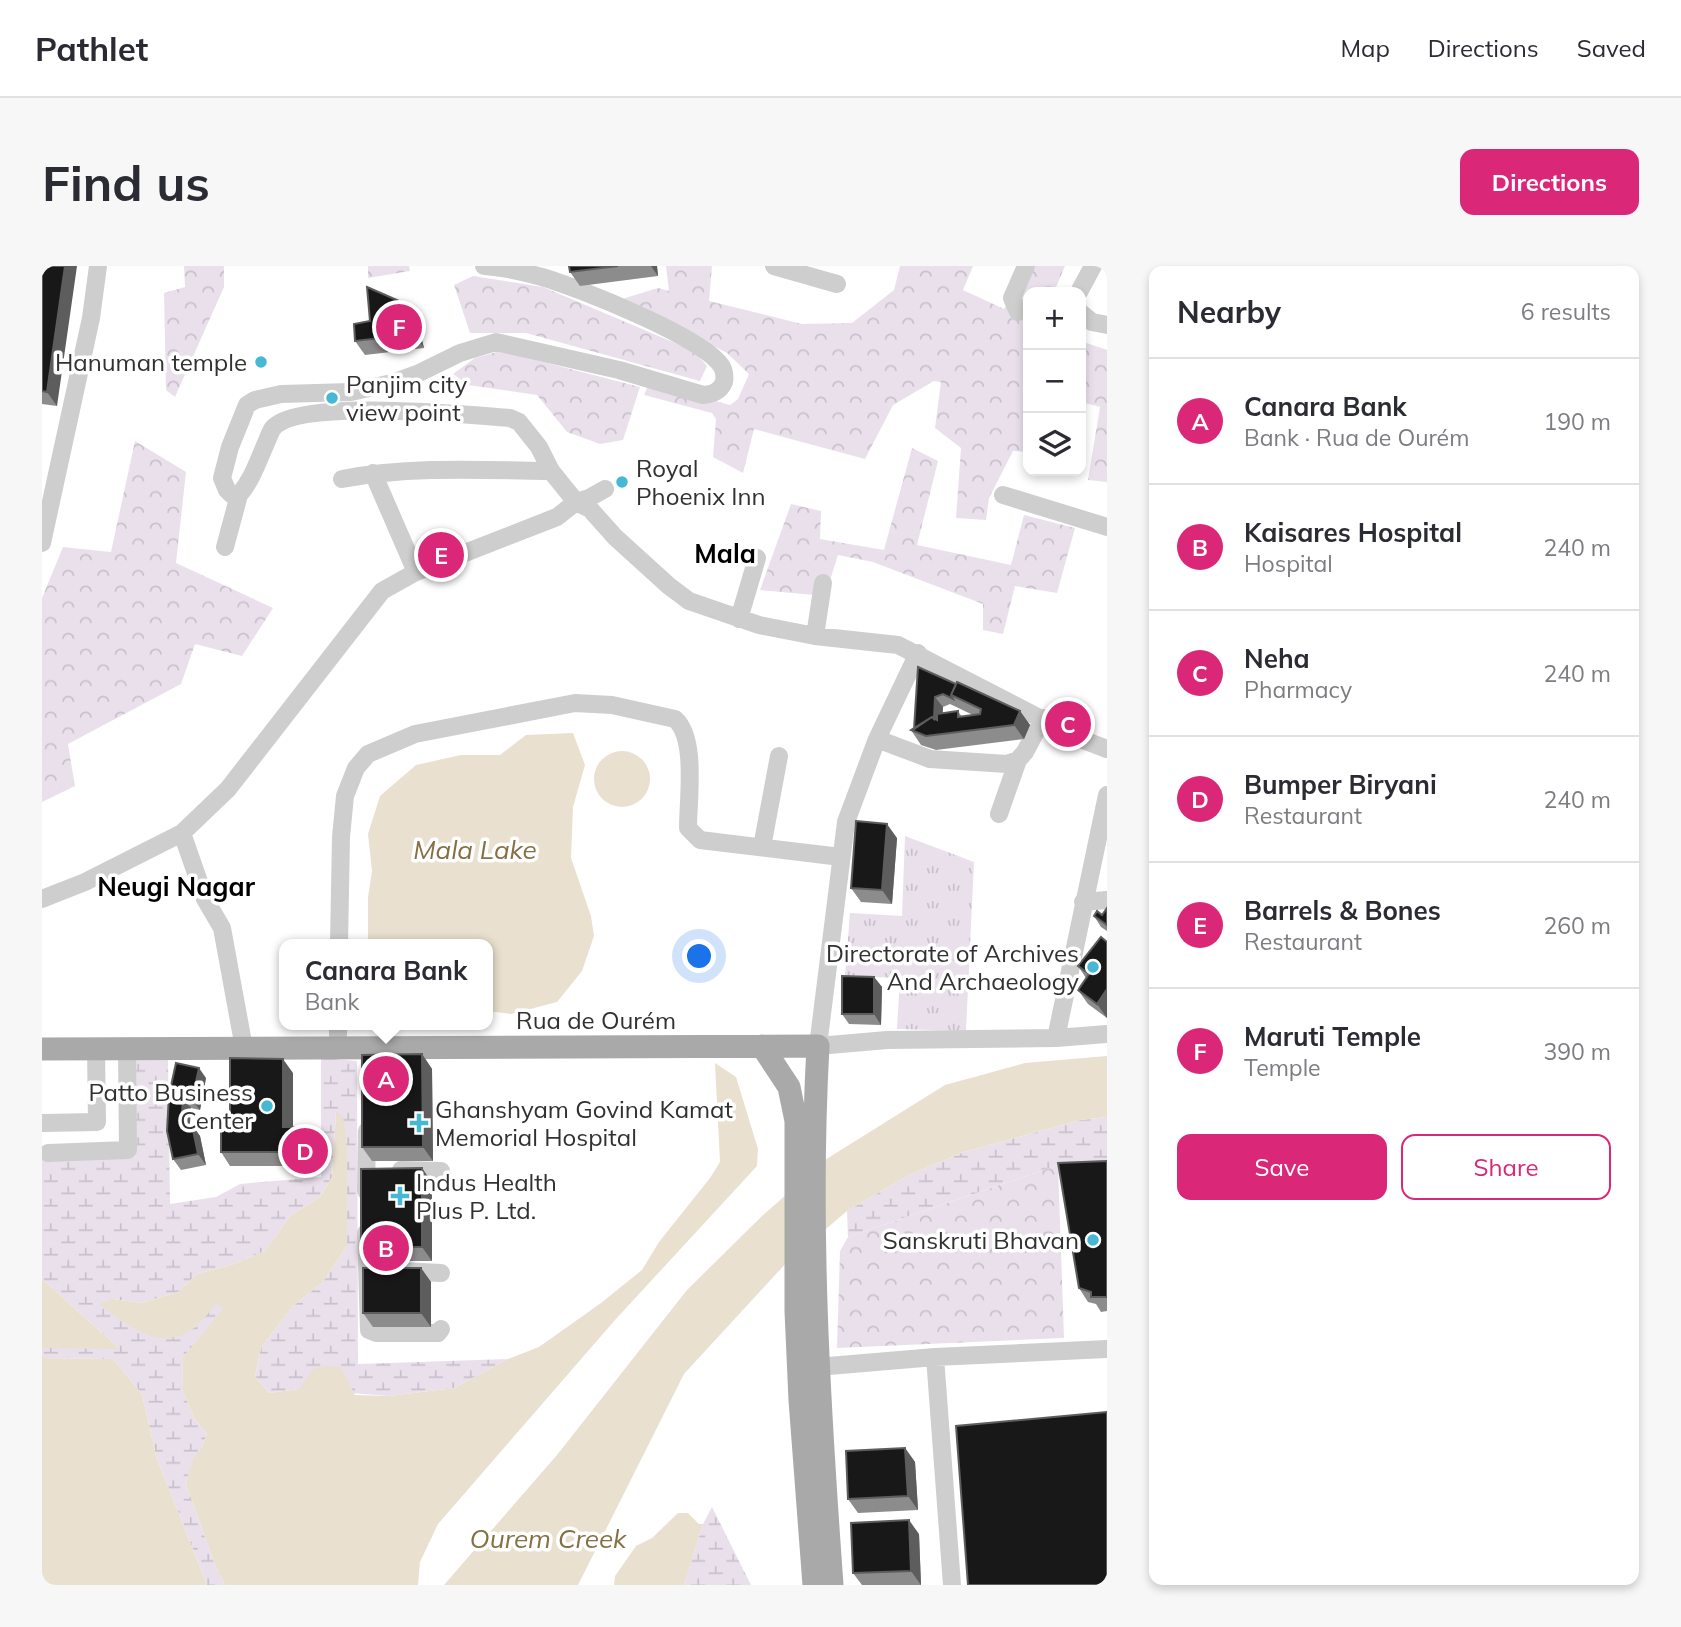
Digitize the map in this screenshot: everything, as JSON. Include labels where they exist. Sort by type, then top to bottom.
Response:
[{"type":"main road","name":"Rua de Ourém","points":[[42,1049],[244,1048],[338,1036],[370,1054],[818,1046]]},
{"type":"main road","points":[[762,1046],[789,1087],[805,1120]]},
{"type":"main road","points":[[818,1046],[805,1120],[806,1310],[800,1400],[812,1424],[832,1585]]},
{"type":"main road","points":[[806,1310],[817,1367],[812,1424],[814,1585]]},
{"type":"street","points":[[42,543],[91,318],[98,266]]},
{"type":"street","points":[[239,495],[232,495],[227,490],[222,478],[230,447],[247,405],[254,400],[281,394],[351,392],[392,383],[496,342],[619,370],[703,395],[715,393],[725,379],[723,367],[712,355],[669,329],[541,277],[484,266]]},
{"type":"street","points":[[774,266],[837,284]]},
{"type":"street","points":[[1018,312],[1012,298],[1026,266]]},
{"type":"street","points":[[1082,287],[1093,266]]},
{"type":"street","points":[[1086,318],[1092,323],[1107,325]]},
{"type":"street","points":[[225,547],[239,495],[247,486],[273,428],[287,419],[332,411],[422,412],[510,418],[519,422],[539,447],[551,471],[576,502],[590,509],[615,537],[689,601],[739,620],[815,636],[898,645],[1078,738],[1107,749]]},
{"type":"street","points":[[342,479],[373,473],[551,471]]},
{"type":"street","points":[[373,473],[416,572]]},
{"type":"street","points":[[42,899],[182,833],[228,789],[382,591],[416,572],[557,517],[576,502],[606,489]]},
{"type":"street","points":[[1003,495],[1107,527]]},
{"type":"street","points":[[739,620],[757,558]]},
{"type":"street","points":[[815,636],[823,583]]},
{"type":"street","points":[[818,1046],[846,822],[877,738],[918,653]]},
{"type":"street","points":[[339,939],[341,837],[345,796],[356,768],[368,754],[415,734],[575,703],[612,705],[674,719],[681,724],[688,741],[688,828],[700,840],[841,857]]},
{"type":"street","points":[[999,814],[1018,760],[1042,719]]},
{"type":"street","points":[[877,738],[930,759],[1007,764],[1018,760]]},
{"type":"street","points":[[762,847],[779,756]]},
{"type":"street","points":[[1056,1038],[1107,795]]},
{"type":"street","points":[[182,833],[205,899],[222,928],[244,1048]]},
{"type":"street","points":[[1083,902],[1107,900]]},
{"type":"street","name":"Rua de Ourém","points":[[818,1046],[887,1040],[1056,1038],[1107,1034]]},
{"type":"street","points":[[48,1153],[128,1150],[127,1048]]},
{"type":"street","points":[[42,1123],[97,1122],[96,1049]]},
{"type":"street","points":[[368,1115],[367,1326],[372,1332],[438,1333],[441,1329]]},
{"type":"street","points":[[366,1169],[441,1171]]},
{"type":"street","points":[[367,1269],[441,1273]]},
{"type":"street","points":[[817,1367],[935,1357],[1107,1349]]},
{"type":"street","points":[[935,1357],[952,1585]]},
{"type":"green space","points":[[184,266],[224,266],[224,287],[175,397],[166,390],[164,293],[185,287]]},
{"type":"green space","points":[[368,266],[409,266],[410,271],[368,278]]},
{"type":"green space","points":[[666,266],[712,266],[709,301],[802,324],[852,323],[894,290],[900,266],[973,266],[963,290],[1004,309],[1028,266],[1065,266],[1056,287],[1023,287],[1023,452],[1013,451],[989,498],[986,520],[956,518],[961,448],[935,428],[941,382],[934,381],[893,405],[865,459],[754,429],[743,473],[713,457],[716,419],[712,413],[644,395],[649,383],[730,405],[738,399],[749,374],[727,353],[622,299],[658,288],[669,291]]},
{"type":"green space","points":[[473,276],[543,287],[694,351],[707,366],[700,381],[526,333],[470,333],[454,285]]},
{"type":"green space","points":[[1086,343],[1107,350],[1107,482],[1088,480],[1100,407],[1086,403]]},
{"type":"green space","points":[[500,351],[640,387],[623,440],[600,444],[567,432],[537,395],[468,385],[453,374],[475,358]]},
{"type":"green space","points":[[135,441],[186,472],[176,563],[273,608],[242,656],[195,644],[181,684],[68,744],[75,786],[42,802],[42,598],[63,547],[111,552]]},
{"type":"green space","points":[[912,448],[938,461],[917,545],[1011,565],[1024,515],[1075,528],[1057,593],[1015,586],[1003,634],[983,630],[983,604],[873,562],[838,555],[825,596],[760,590],[791,504],[821,511],[820,539],[884,550]]},
{"type":"green space","points":[[905,836],[974,862],[966,1031],[897,1029],[900,978],[845,976],[850,913],[902,916]]},
{"type":"green space","points":[[134,1058],[168,1058],[170,1204],[216,1197],[240,1184],[321,1177],[321,1058],[357,1061],[358,1364],[508,1359],[454,1388],[389,1396],[299,1389],[269,1393],[255,1376],[261,1348],[293,1306],[322,1283],[347,1246],[336,1112],[332,1177],[320,1197],[290,1216],[265,1251],[234,1264],[197,1274],[178,1292],[141,1303],[113,1299],[194,1328],[217,1302],[224,1309],[183,1357],[182,1389],[194,1418],[207,1434],[193,1459],[186,1484],[215,1565],[225,1585],[207,1585],[156,1456],[142,1394],[113,1359],[42,1358],[42,1348],[119,1348],[42,1279],[42,1159],[135,1157]]},
{"type":"green space","points":[[1107,1117],[1107,1162],[1058,1165],[848,1237],[847,1211],[909,1175],[964,1152],[1080,1120]]},
{"type":"green space","points":[[1058,1165],[1064,1338],[837,1348],[840,1251],[848,1237]]},
{"type":"green space","points":[[712,1507],[751,1585],[684,1585],[703,1524]]},
{"type":"water","name":"Mala Lake","points":[[573,733],[585,765],[573,807],[571,858],[591,916],[594,936],[582,971],[557,1002],[511,1014],[493,1012],[493,939],[368,939],[368,897],[372,871],[368,834],[380,796],[416,765],[461,755],[500,755],[526,735]]},
{"type":"water","points":[[616,751],[628,751],[642,759],[650,773],[648,790],[642,799],[628,807],[616,807],[599,795],[594,785],[594,773],[606,756]]},
{"type":"water","name":"Ourem Creek","points":[[1107,1056],[1107,1117],[1080,1120],[964,1152],[909,1175],[847,1211],[788,1261],[684,1374],[578,1585],[444,1585],[557,1455],[687,1290],[762,1216],[828,1158],[945,1085],[1025,1063]]},
{"type":"water","points":[[715,1063],[736,1077],[758,1149],[757,1166],[615,1320],[438,1524],[420,1562],[418,1585],[225,1585],[215,1565],[186,1484],[193,1458],[202,1447],[207,1434],[194,1418],[182,1389],[183,1357],[223,1309],[217,1303],[195,1327],[183,1335],[170,1338],[145,1334],[99,1304],[113,1299],[141,1303],[178,1292],[197,1274],[234,1264],[265,1251],[290,1216],[320,1197],[332,1177],[336,1112],[343,1116],[347,1149],[347,1246],[322,1283],[293,1306],[261,1348],[255,1376],[269,1393],[299,1389],[313,1369],[326,1366],[341,1367],[355,1395],[389,1396],[454,1388],[508,1359],[539,1347],[642,1270],[659,1242],[720,1162]]},
{"type":"water","points":[[42,1279],[120,1349],[42,1348]]},
{"type":"water","points":[[42,1358],[113,1359],[142,1394],[156,1456],[207,1585],[42,1585]]},
{"type":"water","points":[[678,1513],[688,1513],[699,1524],[703,1524],[684,1585],[614,1585],[615,1576],[636,1546],[652,1538]]},
{"type":"building","points":[[42,266],[65,266],[47,392],[42,391]]},
{"type":"building","points":[[569,266],[618,266],[570,272]]},
{"type":"building","points":[[367,287],[406,304],[415,334],[355,341],[354,324],[370,321]]},
{"type":"building","points":[[918,667],[956,684],[951,695],[953,699],[943,694],[935,697],[934,719],[932,717],[914,729]]},
{"type":"building","points":[[957,682],[1020,711],[1014,725],[926,736],[911,730],[932,717],[937,720],[937,714],[958,711],[958,717],[980,714],[981,709],[951,695]]},
{"type":"building","points":[[856,821],[887,824],[882,890],[851,888]]},
{"type":"building","points":[[1107,908],[1107,925],[1094,916],[1097,911],[1102,915]]},
{"type":"building","points":[[1101,937],[1107,942],[1107,989],[1097,1004],[1078,990],[1089,974],[1078,966]]},
{"type":"building","points":[[842,976],[874,977],[874,1014],[842,1014]]},
{"type":"building","points":[[422,1054],[423,1147],[362,1147],[362,1055]]},
{"type":"building","name":"Patto Business Center","points":[[230,1058],[283,1059],[283,1127],[301,1127],[301,1152],[221,1152],[221,1125],[230,1125]]},
{"type":"building","points":[[176,1063],[199,1068],[192,1100],[183,1098],[181,1128],[192,1125],[198,1154],[173,1159],[167,1131],[169,1095]]},
{"type":"building","name":"Sanskruti Bhavan","points":[[1107,1161],[1107,1297],[1091,1297],[1091,1292],[1079,1288],[1058,1163]]},
{"type":"building","points":[[422,1168],[422,1247],[361,1247],[361,1169]]},
{"type":"building","points":[[363,1268],[421,1268],[421,1313],[363,1313]]},
{"type":"building","points":[[1107,1412],[1107,1585],[968,1585],[956,1426]]},
{"type":"building","points":[[905,1448],[908,1496],[848,1499],[846,1451]]},
{"type":"building","points":[[909,1520],[911,1571],[853,1573],[851,1523]]},
{"type":"place","name":"Maruti Temple","points":[[399,327]]},
{"type":"place","name":"Hanuman temple","points":[[261,362]]},
{"type":"place","name":"Panjim city view point","points":[[332,398]]},
{"type":"place","name":"Royal Phoenix Inn","points":[[622,482]]},
{"type":"place","name":"Barrels & Bones","points":[[441,555]]},
{"type":"place","name":"Neha","points":[[1068,724]]},
{"type":"place","name":"Directorate of Archives And Archaeology","points":[[1093,967]]},
{"type":"place","name":"Canara Bank","points":[[386,1079]]},
{"type":"place","name":"Patto Business Center","points":[[267,1106]]},
{"type":"place","name":"Ghanshyam Govind Kamat Memorial Hospital","points":[[419,1123]]},
{"type":"place","name":"Bumper Biryani","points":[[305,1151]]},
{"type":"place","name":"Indus Health Plus P. Ltd.","points":[[400,1196]]},
{"type":"place","name":"Sanskruti Bhavan","points":[[1093,1240]]},
{"type":"place","name":"Kaisares Hospital","points":[[386,1248]]},
{"type":"district","name":"Mala","points":[[725,553]]},
{"type":"district","name":"Neugi Nagar","points":[[176,886]]}]
